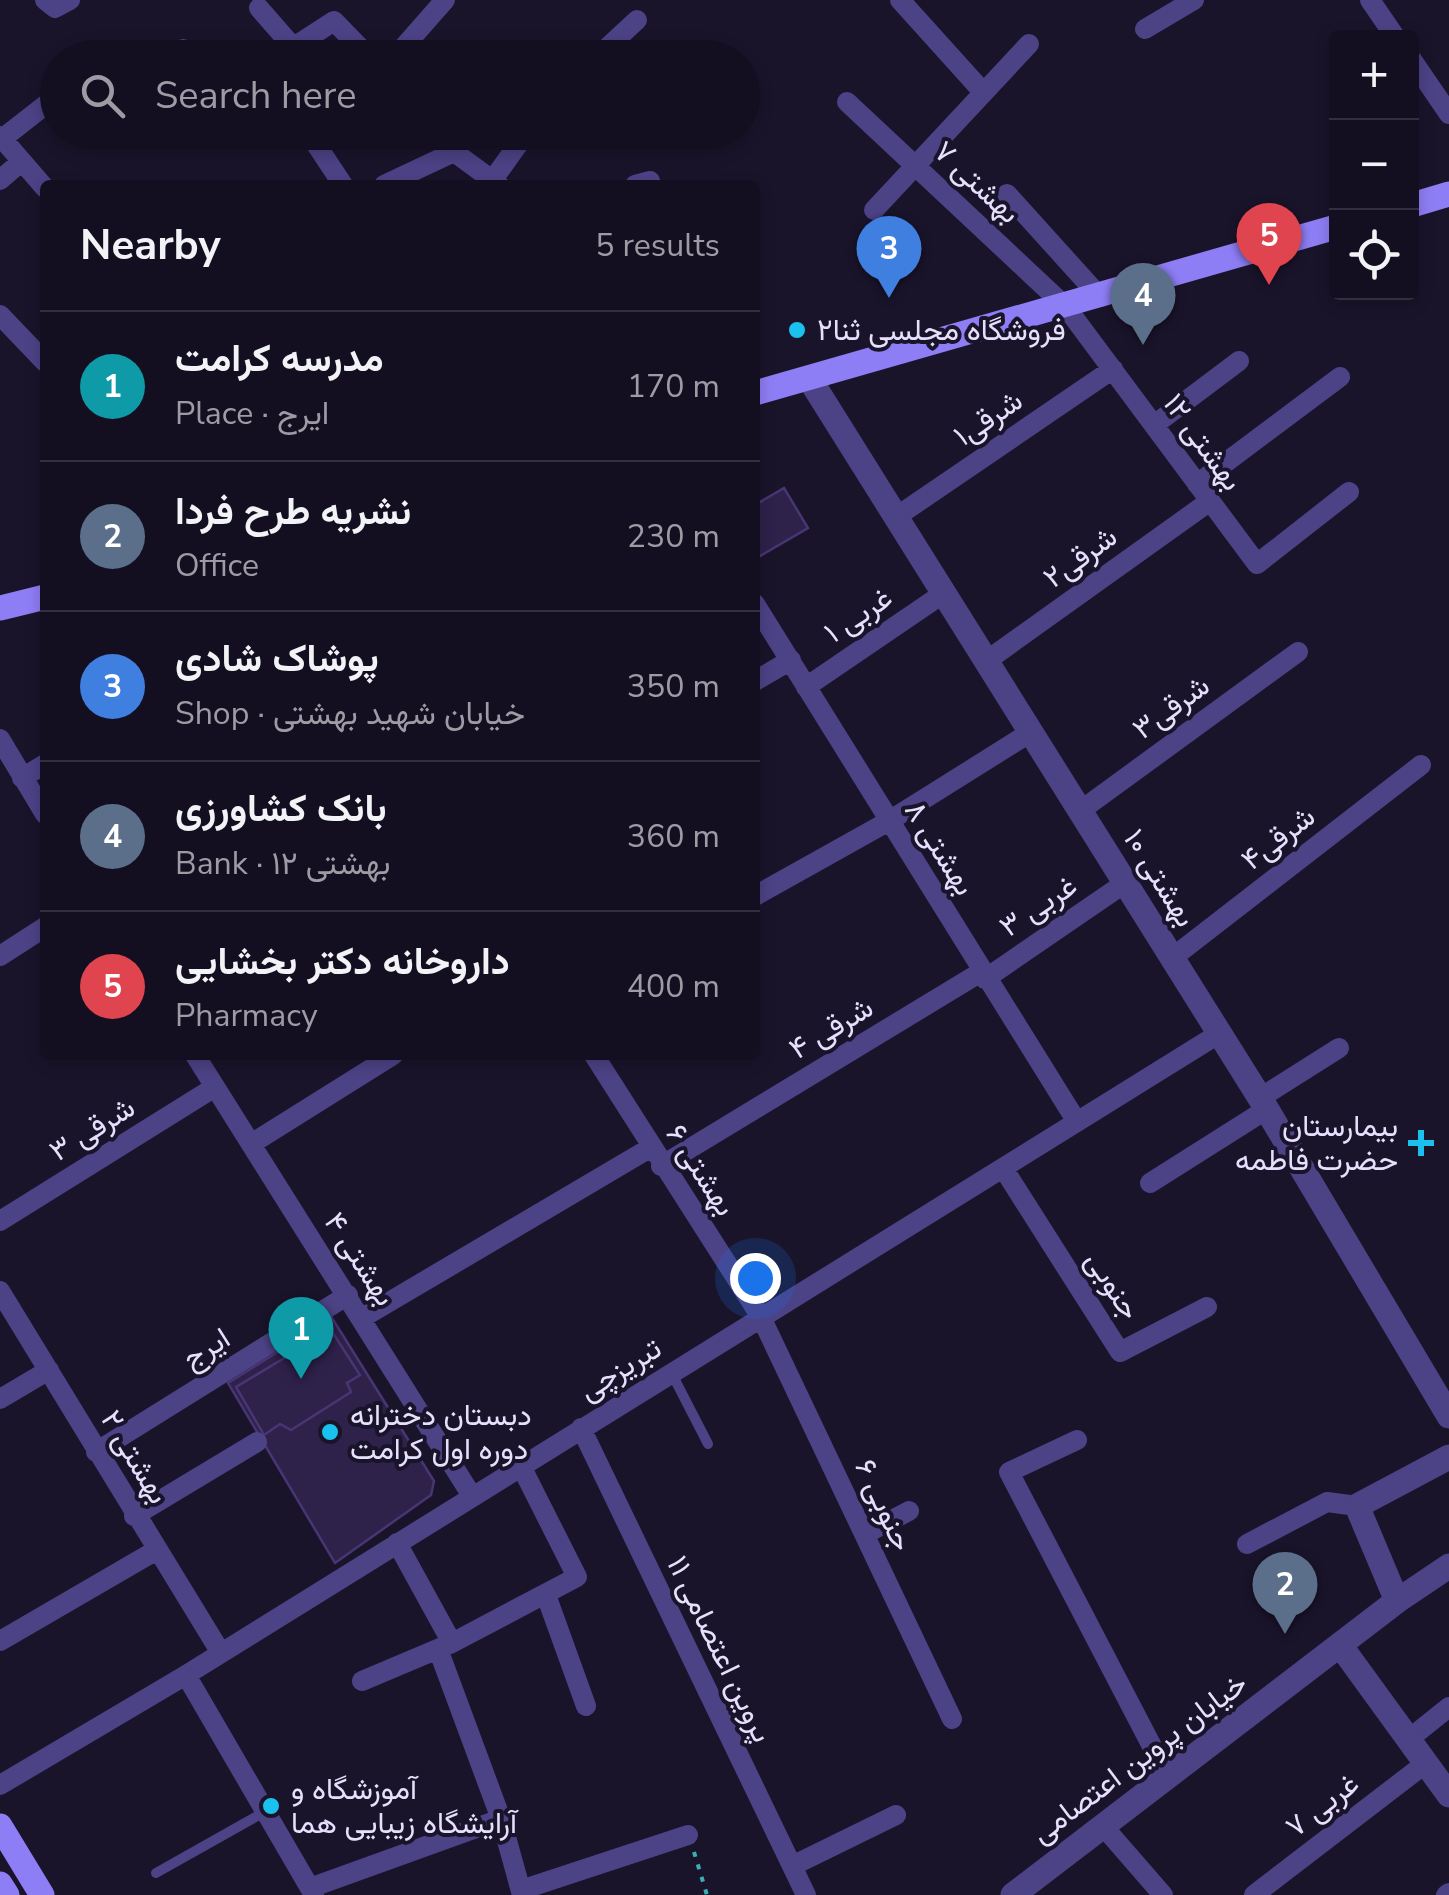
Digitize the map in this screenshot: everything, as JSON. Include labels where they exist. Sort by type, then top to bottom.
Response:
[{"type":"main road","points":[[1419,203],[1449,194]]},
{"type":"main road","points":[[760,392],[1329,229]]},
{"type":"main road","points":[[0,608],[40,597]]},
{"type":"main road","points":[[0,1826],[42,1895]]},
{"type":"main road","points":[[0,1884],[7,1895]]},
{"type":"street","points":[[410,40],[445,0]]},
{"type":"street","points":[[900,0],[983,92]]},
{"type":"street","points":[[1145,28],[1194,0]]},
{"type":"street","points":[[1370,0],[1391,30]]},
{"type":"street","points":[[259,8],[278,40]]},
{"type":"street","points":[[615,40],[637,20]]},
{"type":"street","points":[[304,40],[334,21],[352,40]]},
{"type":"street","points":[[874,210],[1029,44]]},
{"type":"street","points":[[1419,70],[1449,114]]},
{"type":"street","name":"بهشتی ۷","points":[[847,102],[1066,306]]},
{"type":"street","points":[[40,108],[1,137],[40,183]]},
{"type":"street","points":[[320,150],[341,180]]},
{"type":"street","points":[[498,180],[516,150]]},
{"type":"street","points":[[395,180],[454,152],[494,180]]},
{"type":"street","points":[[0,180],[20,162]]},
{"type":"street","points":[[1006,194],[1100,297]]},
{"type":"street","name":"بهشتی ۱۲","points":[[1066,306],[1256,564],[1349,492]]},
{"type":"street","points":[[0,315],[40,357]]},
{"type":"street","points":[[1154,426],[1239,362]]},
{"type":"street","name":"شرقی۱","points":[[896,517],[1113,370]]},
{"type":"street","points":[[1204,493],[1340,377]]},
{"type":"street","name":"بهشتی ۱۰","points":[[808,378],[1220,1033],[1449,1416]]},
{"type":"street","name":"شرقی۲","points":[[985,662],[1204,493]]},
{"type":"street","name":"غربی ۱","points":[[806,687],[944,594]]},
{"type":"street","name":"بهشتی ۸","points":[[760,612],[1077,1122]]},
{"type":"street","name":"شرقی۳","points":[[1080,811],[1298,652]]},
{"type":"street","points":[[760,677],[791,660]]},
{"type":"street","points":[[760,893],[888,821],[1031,732]]},
{"type":"street","points":[[0,739],[40,806]]},
{"type":"street","name":"شرقی۴","points":[[1172,958],[1421,765]]},
{"type":"street","points":[[22,778],[40,767]]},
{"type":"street","name":"غربی ۳","points":[[983,975],[1125,883]]},
{"type":"street","points":[[0,956],[40,930]]},
{"type":"street","name":"شرقی ۴","points":[[362,1318],[983,975]]},
{"type":"street","name":"تبریزچی","points":[[0,1785],[186,1675],[1220,1033]]},
{"type":"street","points":[[1150,1183],[1339,1048]]},
{"type":"street","name":"بهشتی ۴","points":[[198,1060],[472,1496]]},
{"type":"street","points":[[251,1144],[385,1060]]},
{"type":"street","name":"بهشتی ۶","points":[[597,1060],[761,1317]]},
{"type":"street","name":"۳ شرقی","points":[[0,1221],[215,1087]]},
{"type":"street","name":"جنوبی","points":[[1002,1168],[1120,1352],[1207,1307]]},
{"type":"street","name":"بهشتی ۲","points":[[0,1291],[220,1653]]},
{"type":"street","name":"ایرج","points":[[96,1452],[348,1294]]},
{"type":"street","name":"جنوبی ۶","points":[[761,1317],[952,1719]]},
{"type":"street","points":[[0,1399],[49,1370]]},
{"type":"street","name":"پروین اعتصامی ۱۱","points":[[581,1428],[806,1895]]},
{"type":"street","points":[[1078,1440],[1010,1472],[1168,1776]]},
{"type":"street","points":[[134,1516],[257,1442]]},
{"type":"street","points":[[1246,1544],[1327,1502],[1357,1506],[1449,1458]]},
{"type":"street","points":[[362,1680],[445,1646],[577,1578],[521,1466]]},
{"type":"street","points":[[1357,1506],[1397,1601]]},
{"type":"street","points":[[865,1534],[910,1511]]},
{"type":"street","points":[[397,1542],[445,1646],[522,1893],[688,1835]]},
{"type":"street","points":[[0,1641],[156,1551]]},
{"type":"street","name":"خیابان پروین اعتصامی","points":[[1014,1895],[1397,1601],[1449,1566]]},
{"type":"street","points":[[546,1595],[586,1706]]},
{"type":"street","points":[[1340,1645],[1449,1795]]},
{"type":"street","points":[[186,1675],[312,1891],[501,1819]]},
{"type":"street","points":[[1409,1739],[1449,1707]]},
{"type":"street","name":"غربی ۷","points":[[1254,1895],[1426,1762]]},
{"type":"street","points":[[792,1866],[896,1815]]},
{"type":"street","points":[[1104,1826],[1163,1895]]},
{"type":"lane","points":[[672,1372],[708,1444]]},
{"type":"lane","points":[[156,1872],[266,1811]]},
{"type":"path","points":[[688,1835],[707,1895]]},
{"type":"building","points":[[784,488],[808,528],[760,556],[760,502]]},
{"type":"building","name":"دبستان دخترانه دوره اول کرامت","points":[[332,1318],[434,1481],[431,1495],[335,1563],[228,1383]]},
{"type":"building","points":[[331,1330],[360,1375],[347,1383],[351,1392],[291,1430],[280,1424],[264,1435],[236,1387]]},
{"type":"place","name":"داروخانه دکتر بخشایی","points":[[1269,285]]},
{"type":"place","name":"پوشاک شادی","points":[[889,298]]},
{"type":"place","name":"فروشگاه مجلسی ثنا۲","points":[[797,330]]},
{"type":"place","name":"بانک کشاورزی","points":[[1143,345]]},
{"type":"place","name":"بیمارستان حضرت فاطمه","points":[[1421,1143]]},
{"type":"place","name":"مدرسه کرامت","points":[[301,1379]]},
{"type":"place","name":"دبستان دخترانه دوره اول کرامت","points":[[330,1432]]},
{"type":"place","name":"نشریه طرح فردا","points":[[1285,1634]]},
{"type":"place","name":"آموزشگاه و آرایشگاه زیبایی هما","points":[[271,1806]]}]
